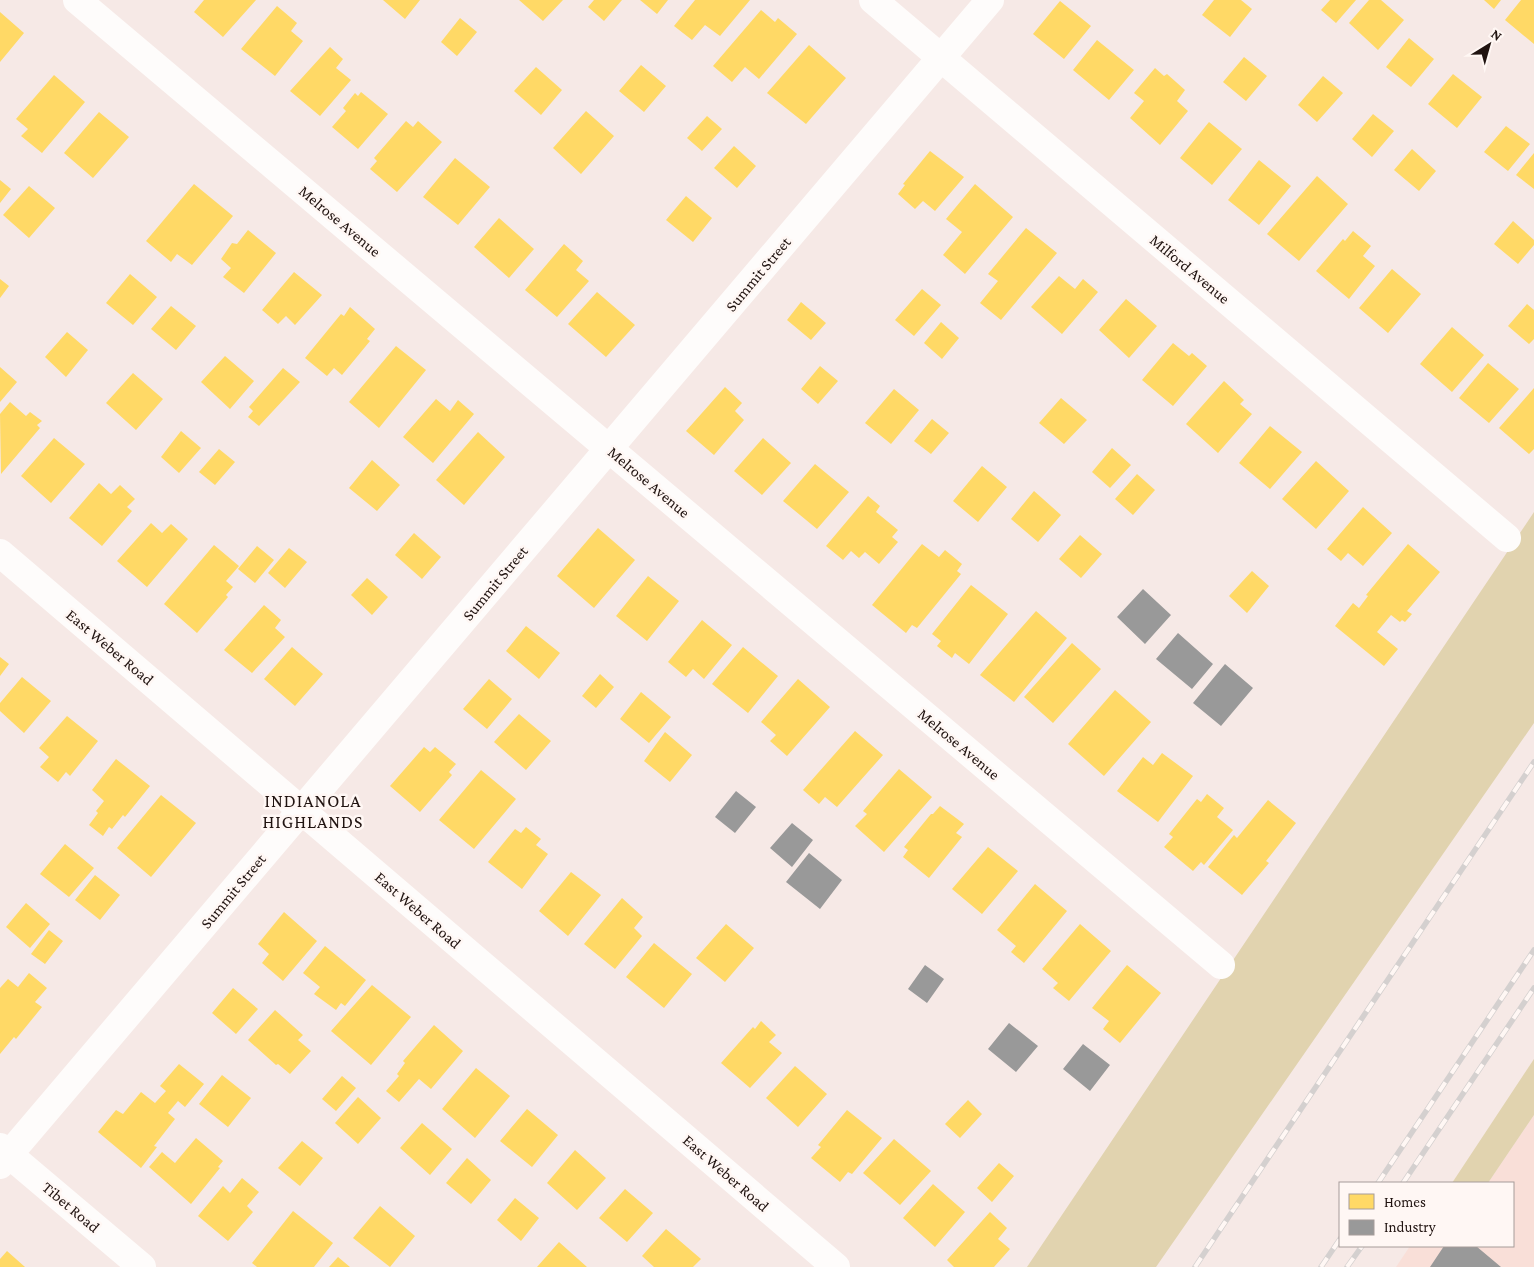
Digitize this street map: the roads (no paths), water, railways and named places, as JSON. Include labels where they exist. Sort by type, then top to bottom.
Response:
[{"type":"street","name":"Melrose Avenue","points":[[78,0],[1221,966]]},
{"type":"street","name":"Milford Avenue","points":[[873,0],[1507,538]]},
{"type":"street","name":"Summit Street","points":[[3,1156],[302,810],[990,0]]},
{"type":"street","name":"East Weber Road","points":[[0,553],[836,1267]]},
{"type":"street","name":"Tibet Road","points":[[3,1156],[142,1267]]},
{"type":"railway","points":[[1195,1267],[1534,762]]},
{"type":"railway","points":[[1379,1182],[1534,950]]},
{"type":"railway","points":[[1404,1182],[1534,988]]},
{"type":"railway","points":[[1321,1267],[1339,1240]]},
{"type":"railway","points":[[1347,1267],[1361,1247]]},
{"type":"district","name":"INDIANOLA HIGHLANDS","points":[[313,811]]}]
